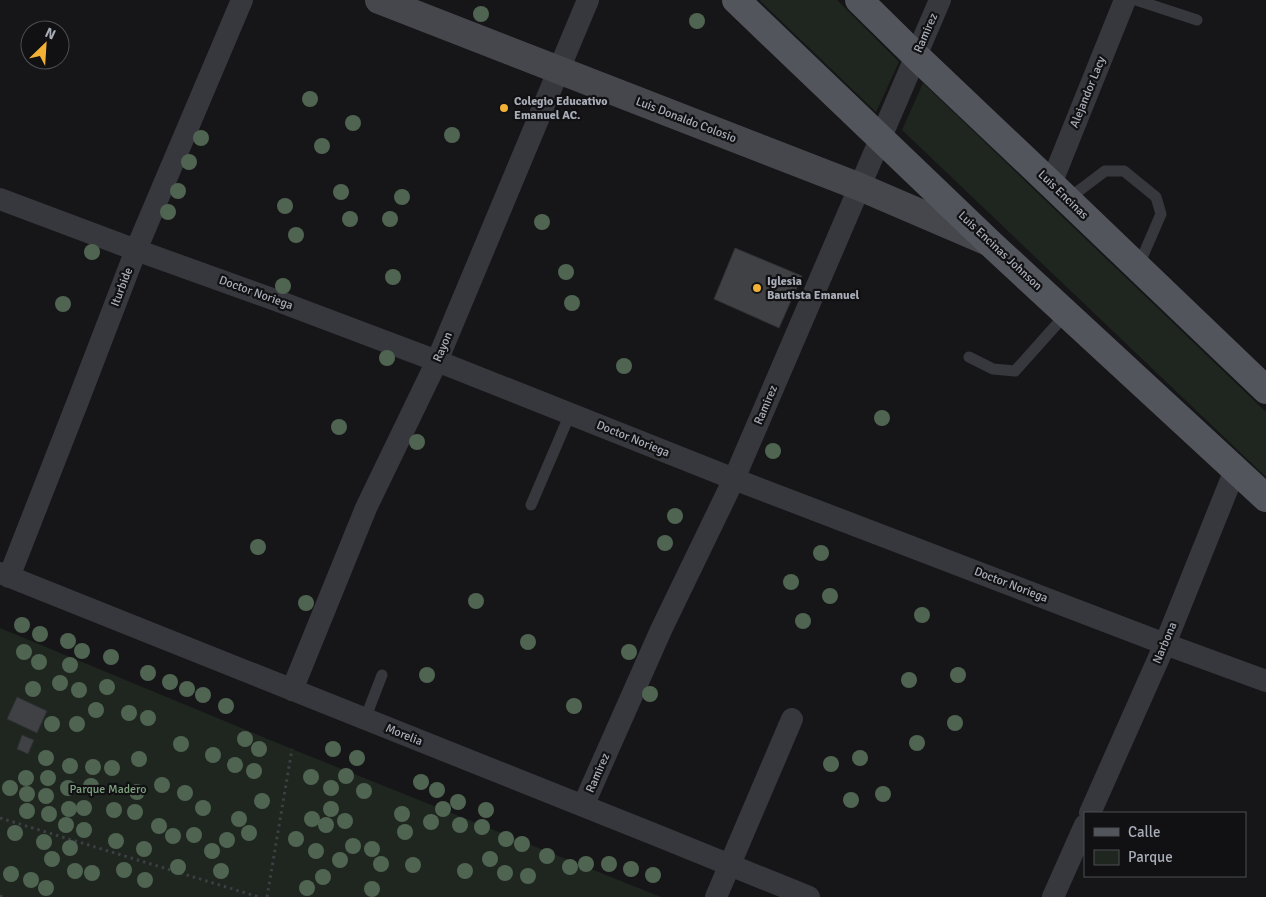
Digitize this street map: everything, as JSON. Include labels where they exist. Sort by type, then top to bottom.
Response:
[{"type":"main road","name":"Luis Donaldo Colosio","points":[[379,0],[860,187],[991,244]]},
{"type":"main road","name":"Luis Encinas Johnson","points":[[736,0],[991,244],[1266,498]]},
{"type":"main road","name":"Luis Encinas","points":[[860,0],[916,56],[1266,390]]},
{"type":"street","name":"Iturbide","points":[[5,575],[78,401],[136,250],[242,0]]},
{"type":"street","name":"Rayon","points":[[292,690],[366,508],[436,361],[588,0]]},
{"type":"street","name":"Ramirez","points":[[583,806],[662,630],[734,479],[940,0]]},
{"type":"street","name":"Alejandor Lacy","points":[[1059,192],[1125,0]]},
{"type":"street","name":"Doctor Noriega","points":[[0,199],[436,361],[734,479],[1266,681]]},
{"type":"street","name":"Narbona","points":[[1090,812],[1165,644],[1235,470]]},
{"type":"street","name":"Morelia","points":[[5,575],[809,897]]},
{"type":"street","points":[[716,897],[792,719]]},
{"type":"street","points":[[1053,897],[1084,827]]},
{"type":"lane","points":[[1136,0],[1197,20]]},
{"type":"lane","points":[[1059,192],[1105,171],[1124,171],[1156,196],[1161,214],[1138,267]]},
{"type":"lane","points":[[969,357],[993,369],[1015,371],[1066,313]]},
{"type":"lane","points":[[531,505],[570,414]]},
{"type":"lane","points":[[364,719],[382,675]]},
{"type":"path","points":[[267,897],[292,749]]},
{"type":"path","points":[[0,818],[259,897]]},
{"type":"green space","points":[[759,0],[837,0],[899,62],[876,112]]},
{"type":"green space","points":[[923,83],[1266,412],[1266,477],[902,130]]},
{"type":"green space","name":"Parque Madero","points":[[0,628],[292,749],[661,897],[0,897]]},
{"type":"building","name":"Iglesia Bautista Emanuel","points":[[735,248],[802,276],[779,328],[714,299]]},
{"type":"building","points":[[17,697],[47,711],[37,733],[7,719]]},
{"type":"building","points":[[22,735],[34,740],[28,754],[17,749]]},
{"type":"place","name":"Colegio Educativo Emanuel AC.","points":[[504,108]]},
{"type":"place","name":"Iglesia Bautista Emanuel","points":[[757,288]]}]
